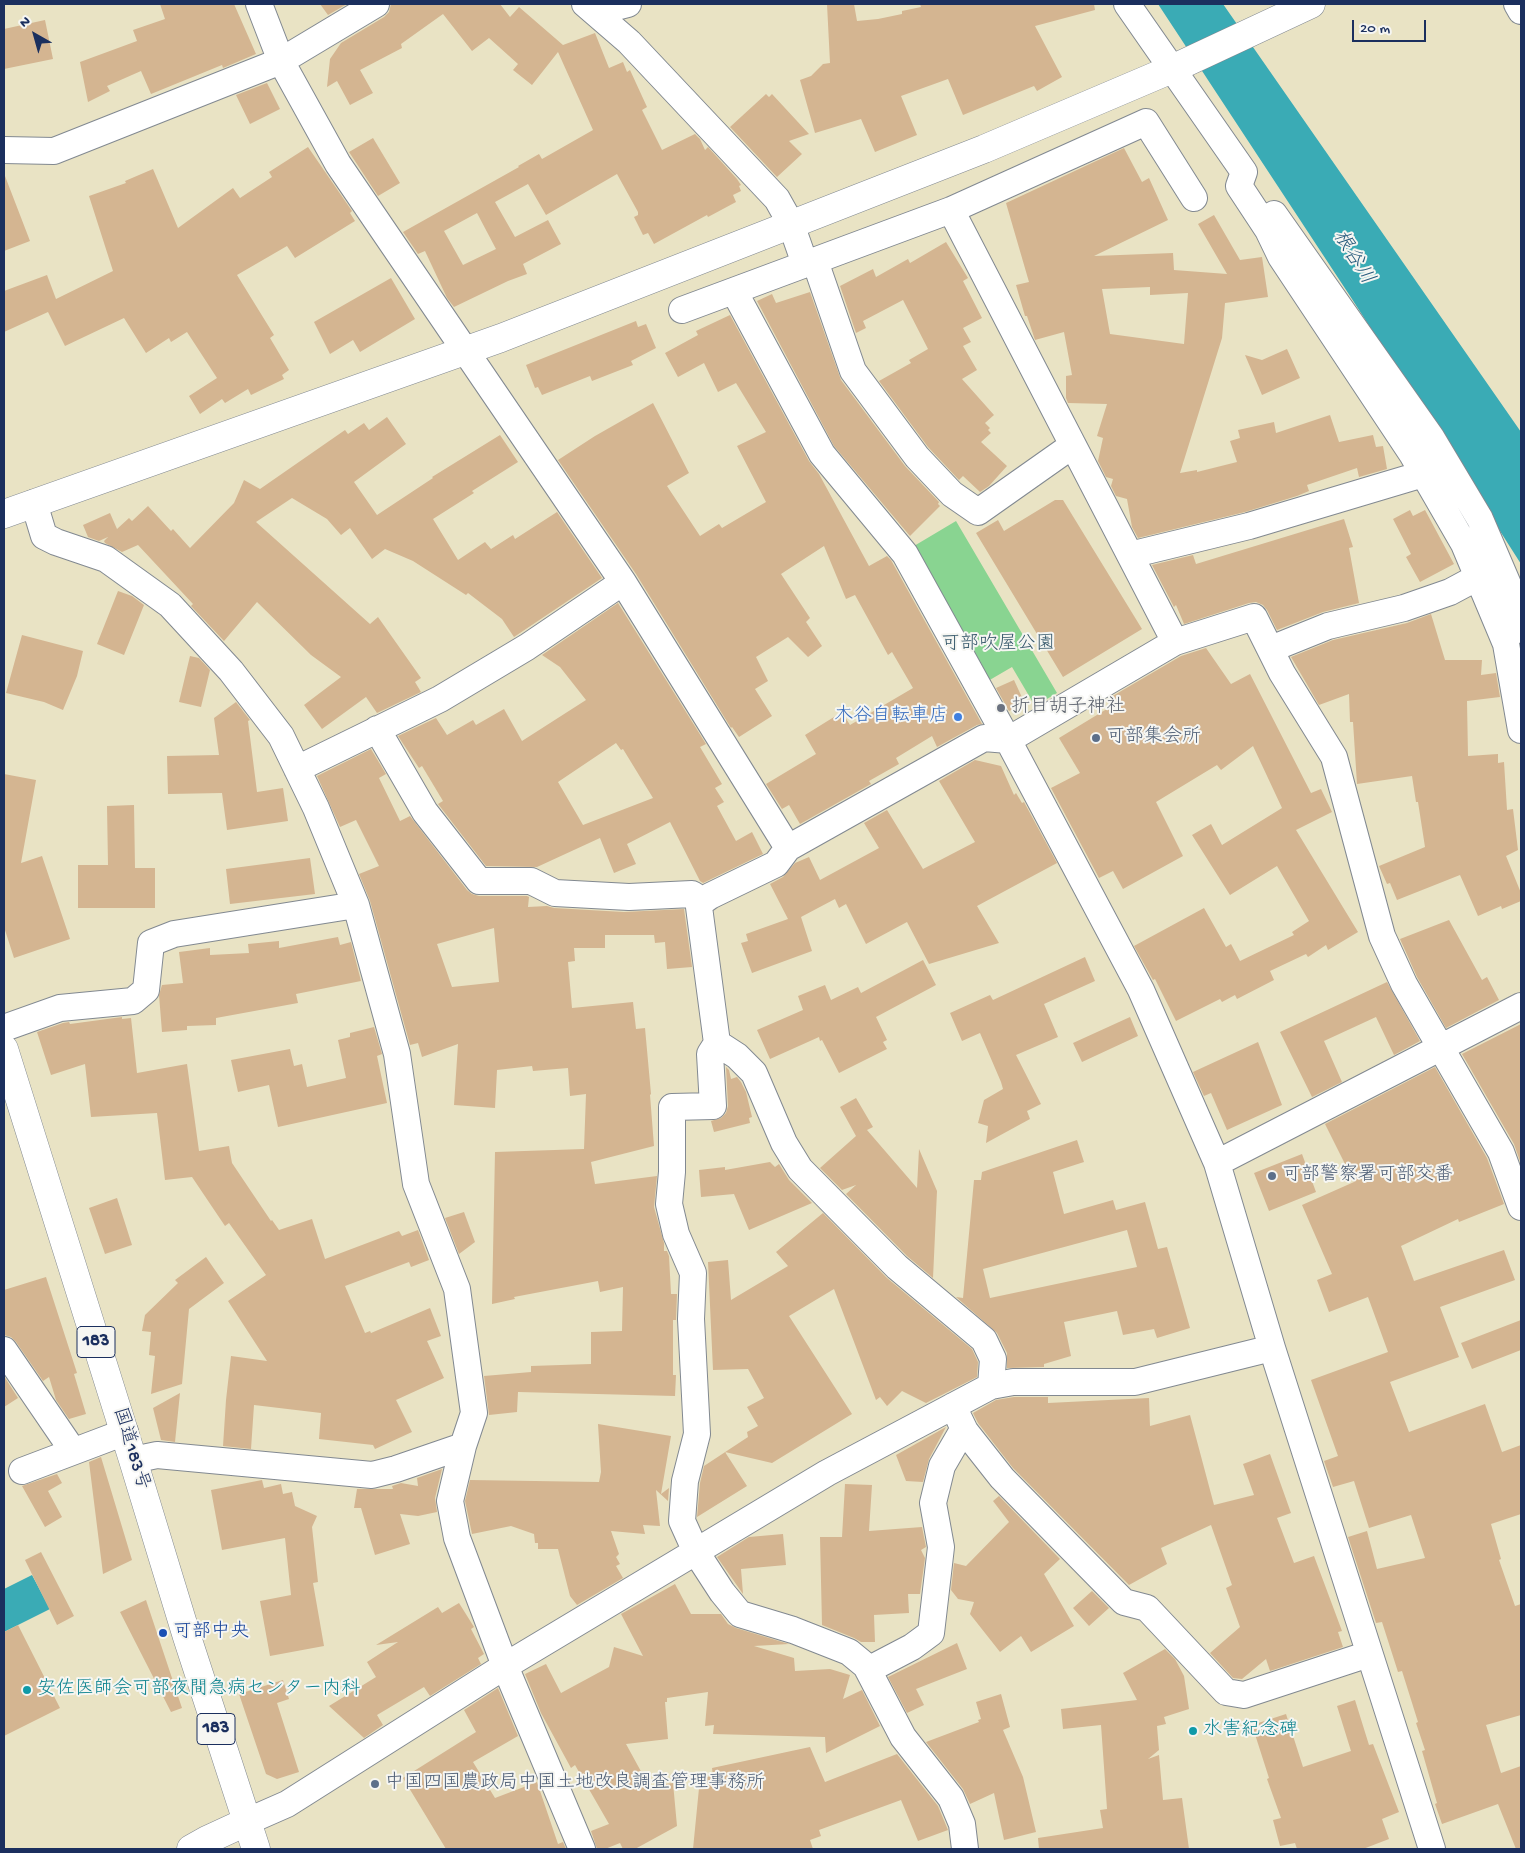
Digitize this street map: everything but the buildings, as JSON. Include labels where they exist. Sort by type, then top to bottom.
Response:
[{"type":"main road","points":[[4,514],[465,352],[984,149],[1181,64],[1311,4]]},
{"type":"main road","name":"国道183号","points":[[4,1048],[187,1637],[256,1849]]},
{"type":"main road","points":[[190,1849],[246,1822]]},
{"type":"street","points":[[259,4],[281,61],[338,164],[623,582],[788,848]]},
{"type":"street","points":[[4,150],[54,152],[281,61],[376,4]]},
{"type":"street","points":[[591,8],[628,4]]},
{"type":"street","points":[[1127,4],[1181,64],[1244,172],[1431,437],[1480,519],[1510,589],[1521,630]]},
{"type":"street","points":[[1516,4],[1521,11]]},
{"type":"street","points":[[591,8],[629,42],[777,199],[810,262],[853,371],[917,457],[952,494],[978,512],[1073,445]]},
{"type":"street","points":[[682,310],[951,210],[1146,122],[1194,198]]},
{"type":"street","points":[[1244,172],[1239,186],[1268,230],[1280,257],[1423,474],[1464,544],[1506,644],[1521,730]]},
{"type":"street","points":[[951,210],[1175,642]]},
{"type":"street","points":[[734,291],[822,454],[905,554],[1008,740],[1141,990],[1217,1163],[1272,1348],[1432,1849]]},
{"type":"street","points":[[1130,556],[1249,526],[1423,474]]},
{"type":"street","points":[[34,503],[44,536],[106,559],[170,605],[231,671],[281,736],[316,808],[356,905],[397,1054],[416,1184],[457,1289],[474,1413],[463,1446],[450,1501],[457,1538],[505,1666],[582,1849]]},
{"type":"street","points":[[1270,649],[1328,626],[1404,608],[1450,592],[1478,577]]},
{"type":"street","points":[[297,769],[440,699],[527,647],[623,582]]},
{"type":"street","points":[[965,1849],[962,1824],[951,1798],[903,1737],[866,1666],[849,1652],[793,1630],[740,1614],[722,1592],[696,1552],[682,1521],[685,1481],[697,1434],[691,1319],[693,1273],[676,1234],[669,1204],[672,1172],[672,1107],[713,1106],[710,1054],[717,1043],[700,906],[703,901],[776,864],[788,848],[984,738],[1008,740],[1175,642],[1254,617],[1282,673],[1334,757],[1382,936],[1404,984],[1501,1152],[1521,1207]]},
{"type":"street","points":[[378,729],[425,812],[479,881],[531,881],[555,893],[629,897],[692,894],[703,901]]},
{"type":"street","points":[[4,1028],[60,1008],[133,1001],[146,990],[151,943],[174,934],[356,905]]},
{"type":"street","points":[[1217,1163],[1439,1046],[1521,1006]]},
{"type":"street","points":[[717,1043],[736,1056],[754,1073],[784,1143],[800,1169],[896,1267],[984,1340],[992,1359],[991,1386]]},
{"type":"street","points":[[246,1822],[286,1804],[505,1666],[827,1473],[991,1386],[1012,1382],[1135,1382],[1272,1348]]},
{"type":"street","points":[[4,1350],[73,1451]]},
{"type":"street","points":[[953,1406],[965,1431],[1002,1478],[1124,1602],[1146,1608],[1226,1692],[1244,1695],[1370,1654]]},
{"type":"street","points":[[868,1670],[912,1647],[931,1633],[942,1547],[933,1503],[942,1466],[960,1435],[965,1431]]},
{"type":"street","points":[[22,1471],[124,1432]]},
{"type":"street","points":[[133,1460],[157,1455],[372,1475],[396,1469],[463,1446]]},
{"type":"green space","name":"可部吹屋公園","points":[[956,521],[1057,693],[1035,706],[1012,667],[988,681],[914,546]]},
{"type":"water","name":"根谷川","points":[[1158,4],[1223,4],[1521,432],[1521,564],[1352,299]]},
{"type":"water","points":[[32,1575],[50,1609],[4,1632],[4,1589]]},
{"type":"place","name":"折目胡子神社","points":[[1001,708]]},
{"type":"place","name":"木谷自転車店","points":[[958,717]]},
{"type":"place","name":"可部集会所","points":[[1096,738]]},
{"type":"place","name":"可部警察署可部交番","points":[[1272,1176]]},
{"type":"place","name":"可部中央","points":[[163,1633]]},
{"type":"place","name":"安佐医師会可部夜間急病センター内科","points":[[27,1690]]},
{"type":"place","name":"水害紀念碑","points":[[1193,1731]]},
{"type":"place","name":"中国四国農政局中国土地改良調査管理事務所","points":[[375,1784]]}]
